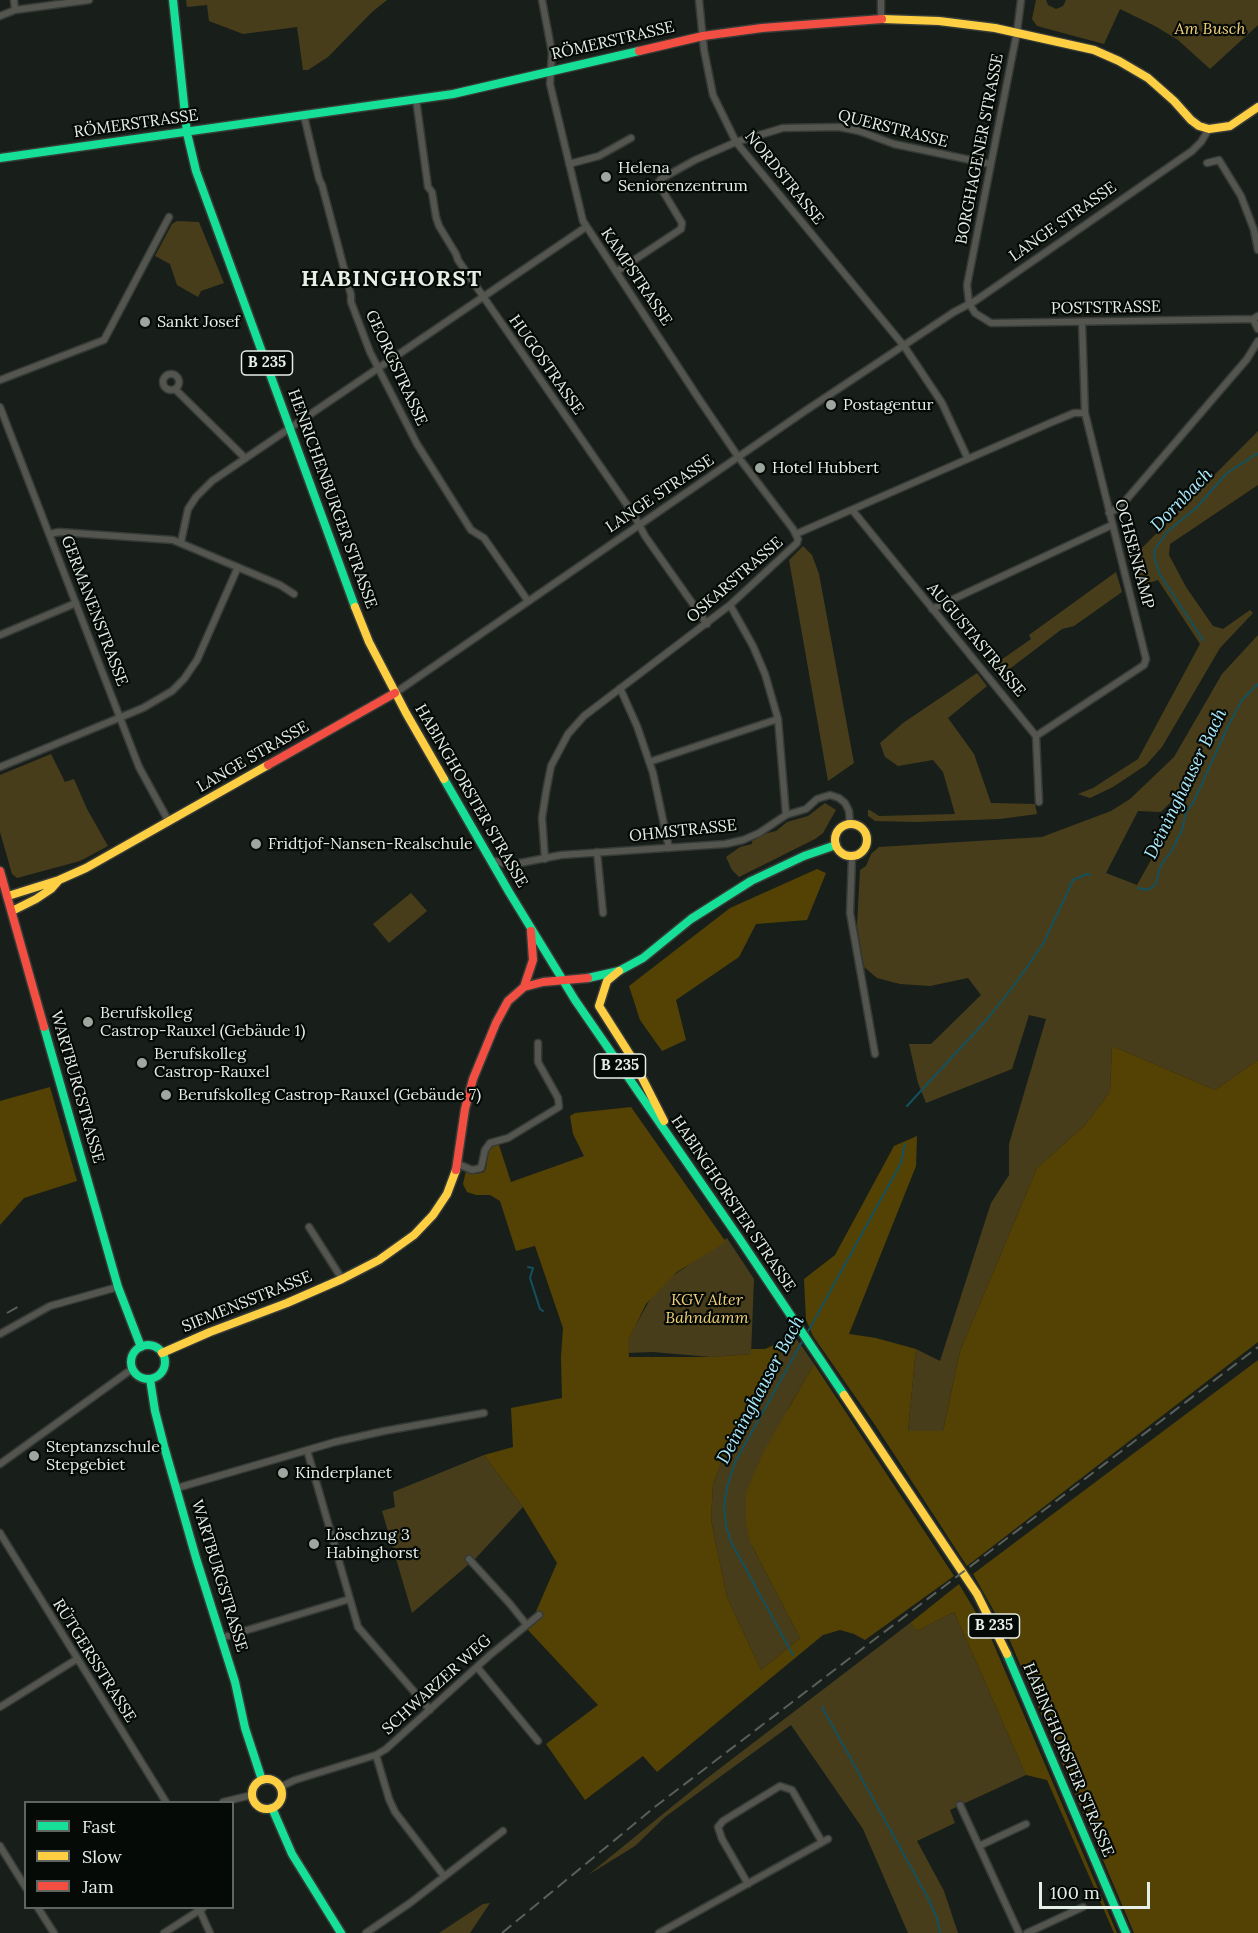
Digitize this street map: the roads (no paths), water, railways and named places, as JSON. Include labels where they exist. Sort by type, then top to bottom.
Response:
[{"type":"main road","name":"HENRICHENBURGER STRASSE","points":[[173,0],[187,133],[196,171],[348,593],[395,693]]},
{"type":"main road","name":"RÖMERSTRASSE","points":[[0,158],[453,94],[703,36],[762,28],[881,19],[939,21],[1017,32],[1081,46],[1119,61],[1148,78],[1191,120],[1209,129]]},
{"type":"main road","points":[[1209,129],[1230,126],[1258,107]]},
{"type":"main road","name":"LANGE STRASSE","points":[[4,897],[59,880],[93,865],[395,693]]},
{"type":"main road","name":"HABINGHORSTER STRASSE","points":[[395,693],[531,929],[575,1000],[679,1150],[977,1594],[1000,1638],[1125,1933]]},
{"type":"main road","points":[[850,824],[862,828],[868,839],[863,851],[852,856],[842,853],[836,845],[838,831],[850,824]]},
{"type":"main road","points":[[679,1150],[632,1058],[599,1006],[607,981],[619,971],[643,958],[690,919],[752,881],[804,856],[836,845]]},
{"type":"main road","name":"WARTBURGSTRASSE","points":[[0,871],[4,897],[12,911],[118,1287],[141,1347]]},
{"type":"main road","name":"LANGE STRASSE","points":[[12,911],[36,899],[51,889],[59,880]]},
{"type":"main road","points":[[524,987],[533,960],[531,929]]},
{"type":"main road","points":[[524,987],[543,982],[585,979],[619,971]]},
{"type":"main road","name":"SIEMENSSTRASSE","points":[[162,1353],[210,1332],[287,1304],[342,1279],[379,1260],[414,1235],[433,1215],[447,1194],[458,1164],[465,1109],[473,1079],[502,1011],[508,1001],[524,987]]},
{"type":"main road","points":[[153,1346],[162,1353],[165,1361],[163,1370],[158,1376],[150,1379],[139,1377],[132,1369],[132,1356],[141,1347],[153,1346]]},
{"type":"main road","name":"WARTBURGSTRASSE","points":[[150,1379],[155,1411],[261,1780]]},
{"type":"main road","points":[[261,1780],[274,1781],[280,1787],[282,1794],[280,1802],[272,1808],[264,1809],[255,1803],[252,1795],[254,1786],[261,1780]]},
{"type":"main road","points":[[272,1808],[292,1854],[341,1933]]},
{"type":"street","points":[[14,0],[15,10]]},
{"type":"street","points":[[0,16],[15,10],[89,0]]},
{"type":"street","name":"KAMPSTRASSE","points":[[542,0],[551,45],[550,84],[586,227],[739,458],[796,534]]},
{"type":"street","name":"NORDSTRASSE","points":[[699,0],[713,95],[736,142],[904,346],[942,403],[968,459]]},
{"type":"street","points":[[881,0],[881,19]]},
{"type":"street","name":"BORGHAGENER STRASSE","points":[[969,303],[967,285],[1017,32],[1021,0]]},
{"type":"street","name":"HUGOSTRASSE","points":[[416,99],[428,187],[432,192],[439,226],[458,260],[707,624]]},
{"type":"street","name":"GEORGSTRASSE","points":[[304,116],[351,302],[370,352],[417,444],[471,530],[484,538],[528,601]]},
{"type":"street","name":"QUERSTRASSE","points":[[616,272],[683,226],[658,183],[666,175],[736,142],[783,128],[839,127],[859,131],[903,146],[990,164]]},
{"type":"street","name":"LANGE STRASSE","points":[[395,693],[805,411],[969,303],[1196,148],[1209,129]]},
{"type":"street","points":[[569,164],[599,156],[631,138]]},
{"type":"street","points":[[1207,163],[1219,160],[1241,196],[1254,230],[1258,250]]},
{"type":"street","points":[[0,380],[104,340],[169,217]]},
{"type":"street","points":[[181,543],[185,520],[195,497],[212,481],[586,227]]},
{"type":"street","name":"POSTSTRASSE","points":[[969,303],[975,313],[991,323],[1255,318]]},
{"type":"street","points":[[1255,318],[1258,329]]},
{"type":"street","name":"OCHSENKAMP","points":[[1036,736],[1144,665],[1146,659],[1085,413],[1082,322]]},
{"type":"street","points":[[1109,513],[1120,507],[1247,359],[1258,341]]},
{"type":"street","points":[[176,389],[245,458]]},
{"type":"street","name":"GERMANENSTRASSE","points":[[0,407],[139,767],[169,822]]},
{"type":"street","name":"OSKARSTRASSE","points":[[545,859],[542,818],[551,766],[568,734],[584,716],[730,605],[797,543],[796,534],[1074,413],[1085,413]]},
{"type":"street","name":"AUGUSTASTRASSE","points":[[853,511],[1036,736]]},
{"type":"street","points":[[932,609],[1112,525]]},
{"type":"street","points":[[50,534],[59,532],[173,540],[280,585],[294,594]]},
{"type":"street","points":[[0,767],[163,698],[191,670],[238,567]]},
{"type":"street","points":[[0,635],[76,603]]},
{"type":"street","points":[[730,605],[753,646],[765,674],[777,719],[786,815]]},
{"type":"street","points":[[621,690],[637,726],[649,762],[669,848]]},
{"type":"street","points":[[649,762],[777,719]]},
{"type":"street","points":[[1036,736],[1039,802]]},
{"type":"street","name":"OHMSTRASSE","points":[[490,859],[510,865],[561,855],[725,844],[759,833],[786,815],[806,809],[817,799],[830,795],[845,803],[849,811],[850,824]]},
{"type":"street","points":[[597,852],[603,913]]},
{"type":"street","points":[[852,856],[850,913],[875,1054]]},
{"type":"street","points":[[458,1164],[472,1170],[481,1168],[485,1150],[490,1143],[508,1138],[559,1107],[558,1098],[538,1062],[538,1043]]},
{"type":"street","name":"SIEMENSSTRASSE","points":[[309,1227],[342,1279]]},
{"type":"street","points":[[0,1334],[50,1306],[118,1287]]},
{"type":"street","points":[[0,1464],[132,1369]]},
{"type":"street","points":[[177,1488],[307,1450],[384,1431],[484,1413]]},
{"type":"street","points":[[307,1450],[358,1627],[430,1710]]},
{"type":"street","name":"RÜTGERSSTRASSE","points":[[0,1533],[165,1801]]},
{"type":"street","points":[[469,1559],[526,1624]]},
{"type":"street","points":[[221,1638],[350,1599]]},
{"type":"street","name":"SCHWARZER WEG","points":[[280,1787],[295,1780],[375,1755],[386,1749],[538,1615]]},
{"type":"street","points":[[0,1707],[77,1659]]},
{"type":"street","points":[[477,1667],[538,1741]]},
{"type":"street","points":[[375,1755],[389,1799],[396,1812],[444,1876]]},
{"type":"street","points":[[659,1933],[748,1884],[825,1841],[792,1790],[780,1786],[723,1821],[718,1827],[722,1839],[748,1884]]},
{"type":"street","points":[[230,1801],[252,1795]]},
{"type":"street","points":[[960,1805],[1019,1933]]},
{"type":"street","points":[[979,1846],[1026,1824]]},
{"type":"street","points":[[366,1933],[410,1903],[503,1832]]},
{"type":"street","points":[[0,1846],[24,1885]]},
{"type":"street","points":[[1027,1933],[1083,1907]]},
{"type":"street","points":[[39,1909],[54,1933]]},
{"type":"street","points":[[164,1933],[201,1909],[210,1933]]},
{"type":"waterway","name":"Dornbach","points":[[1203,640],[1159,573],[1154,556],[1155,549],[1167,532],[1196,508],[1227,473],[1258,453]]},
{"type":"waterway","name":"Deininghauser Bach","points":[[1138,888],[1148,890],[1156,884],[1160,866],[1171,852],[1182,830],[1186,812],[1193,803],[1229,724],[1242,700],[1258,684]]},
{"type":"waterway","name":"Deininghauser Bach","points":[[907,1106],[989,1017],[1018,980],[1044,942],[1073,880],[1087,874],[1090,875]]},
{"type":"waterway","name":"Deininghauser Bach","points":[[806,1335],[901,1163],[905,1144]]},
{"type":"waterway","points":[[528,1267],[533,1268],[530,1278],[540,1309],[543,1311]]},
{"type":"waterway","name":"Deininghauser Bach","points":[[793,1655],[731,1542],[726,1526],[724,1505],[735,1462],[803,1340]]},
{"type":"waterway","name":"Deininghauser Bach","points":[[822,1707],[927,1896],[937,1918],[940,1933]]},
{"type":"railway","points":[[7,1313],[21,1305]]},
{"type":"railway","points":[[502,1933],[656,1806],[1258,1347]]},
{"type":"place","name":"Helena Seniorenzentrum","points":[[606,177]]},
{"type":"place","name":"Sankt Josef","points":[[145,322]]},
{"type":"place","name":"Postagentur","points":[[831,405]]},
{"type":"place","name":"Hotel Hubbert","points":[[760,468]]},
{"type":"place","name":"Fridtjof-Nansen-Realschule","points":[[256,844]]},
{"type":"place","name":"Berufskolleg Castrop-Rauxel (Gebäude 1)","points":[[88,1022]]},
{"type":"place","name":"Berufskolleg Castrop-Rauxel","points":[[142,1063]]},
{"type":"place","name":"Berufskolleg Castrop-Rauxel (Gebäude 7)","points":[[166,1095]]},
{"type":"place","name":"Steptanzschule Stepgebiet","points":[[34,1456]]},
{"type":"place","name":"Kinderplanet","points":[[283,1473]]},
{"type":"place","name":"Löschzug 3 Habinghorst","points":[[314,1544]]},
{"type":"district","name":"HABINGHORST","points":[[392,280]]},
{"type":"park label","name":"Am Busch","points":[[1210,29]]},
{"type":"park label","name":"KGV Alter Bahndamm","points":[[707,1309]]}]
